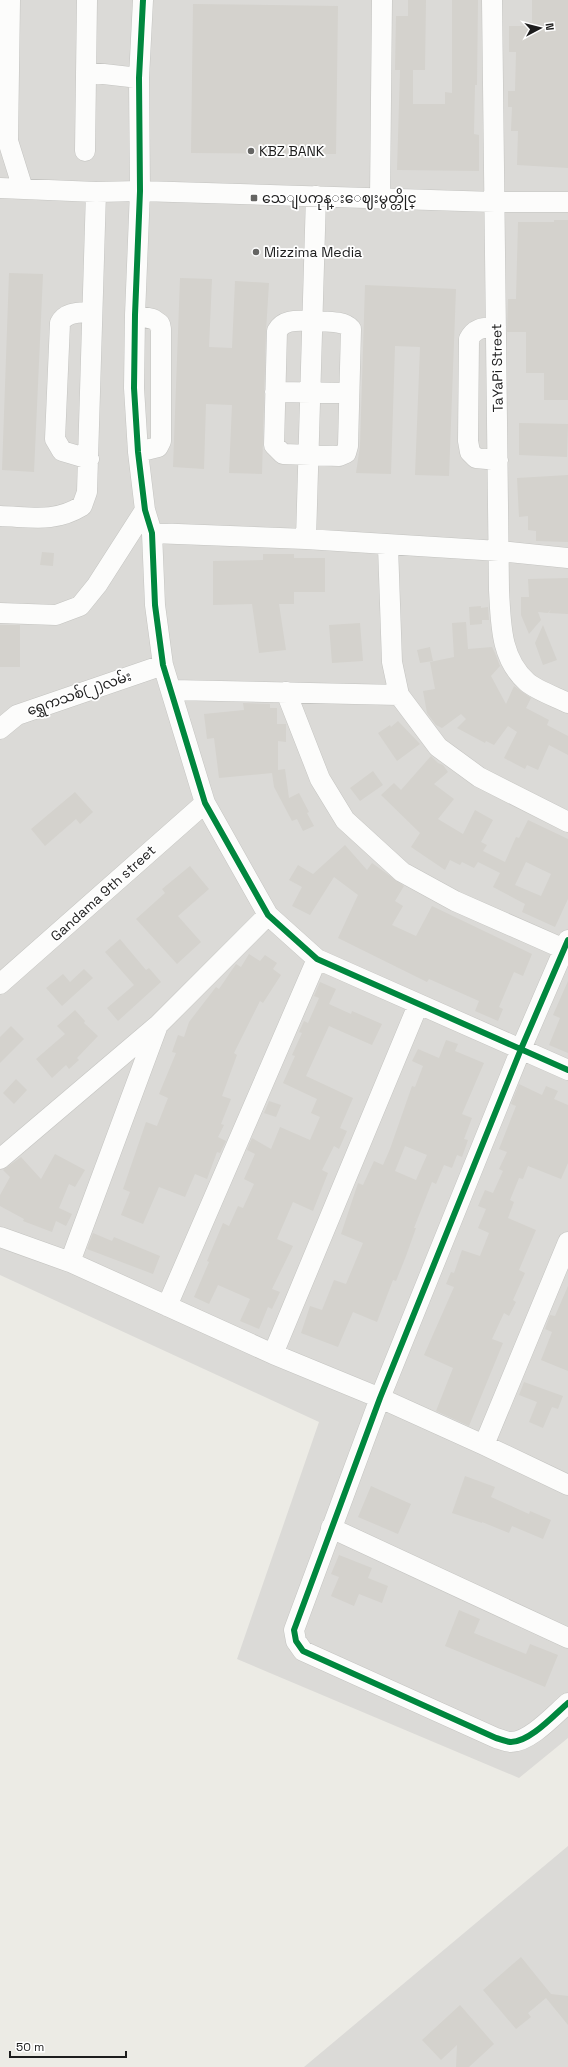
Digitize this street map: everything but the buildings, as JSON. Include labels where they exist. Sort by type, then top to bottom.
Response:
[{"type":"street","points":[[10,0],[4,141],[23,189]]},
{"type":"street","points":[[85,151],[87,0]]},
{"type":"street","points":[[143,0],[139,78],[140,191],[135,315],[134,388],[138,452],[145,510],[152,533],[155,604],[163,665],[172,690],[205,803],[268,915],[317,959],[418,1005],[568,1070]]},
{"type":"street","points":[[380,198],[382,0]]},
{"type":"street","name":"TaYaPi Street","points":[[492,0],[499,551],[498,590],[502,639],[508,658],[527,682],[568,703]]},
{"type":"street","points":[[86,72],[139,78]]},
{"type":"street","points":[[0,188],[96,192],[140,191],[495,202],[568,202]]},
{"type":"street","points":[[0,516],[55,518],[68,515],[82,506],[87,492],[96,192]]},
{"type":"street","points":[[306,539],[316,196]]},
{"type":"street","points":[[89,459],[62,451],[56,444],[55,439],[60,323],[68,314],[92,312]]},
{"type":"street","points":[[135,315],[153,320],[160,324],[161,441],[158,447],[138,452]]},
{"type":"street","points":[[313,321],[348,325],[351,329],[348,446],[346,453],[339,456],[282,454],[274,445],[275,392],[277,331],[281,324],[285,322],[313,321]]},
{"type":"street","points":[[496,327],[479,328],[472,332],[469,338],[468,441],[470,452],[476,458],[498,460]]},
{"type":"street","points":[[57,383],[90,385]]},
{"type":"street","points":[[134,388],[161,386]]},
{"type":"street","points":[[275,392],[349,393]]},
{"type":"street","points":[[469,394],[497,393]]},
{"type":"street","points":[[0,613],[56,615],[80,606],[97,585],[145,510]]},
{"type":"street","points":[[152,533],[306,539],[388,546],[499,551],[568,558]]},
{"type":"street","points":[[388,546],[392,662],[399,695],[438,748],[479,777],[568,822]]},
{"type":"street","name":"ရွှေကသစ်(၂)လမ်း","points":[[0,729],[17,714],[163,665]]},
{"type":"street","points":[[172,690],[399,695]]},
{"type":"street","points":[[286,692],[320,779],[345,820],[402,872],[455,901],[566,945],[521,1049],[380,1398],[294,1630],[296,1642],[303,1651],[496,1738],[511,1742],[524,1738],[536,1731],[568,1702]]},
{"type":"street","name":"Gandama 9th street","points":[[0,984],[205,803]]},
{"type":"street","points":[[0,1159],[159,1024],[268,915]]},
{"type":"street","points":[[167,1306],[317,959]]},
{"type":"street","points":[[272,1354],[418,1005]]},
{"type":"street","points":[[70,1262],[159,1024]]},
{"type":"street","points":[[0,1237],[70,1262],[272,1354],[380,1398],[568,1485]]},
{"type":"street","points":[[484,1445],[568,1242]]},
{"type":"street","points":[[331,1528],[568,1638]]},
{"type":"shaded area","points":[[0,0],[568,0],[568,1738],[519,1778],[237,1659],[319,1422],[0,1275]]},
{"type":"shaded area","points":[[568,1846],[568,2067],[304,2067]]},
{"type":"cycle path","points":[[143,0],[139,78],[140,191],[135,315],[134,388],[138,452],[145,510],[152,533],[155,605],[163,665],[205,803],[268,915],[317,959],[568,1070]]},
{"type":"cycle path","points":[[568,940],[521,1049],[380,1398],[294,1630],[296,1641],[303,1651],[505,1741],[518,1741],[534,1733],[568,1703]]},
{"type":"place","name":"KBZ BANK","points":[[251,151]]},
{"type":"place","name":"သေျပကုန္းေဈးမွတ္တိုင္","points":[[254,198]]},
{"type":"place","name":"Mizzima Media","points":[[256,252]]}]
